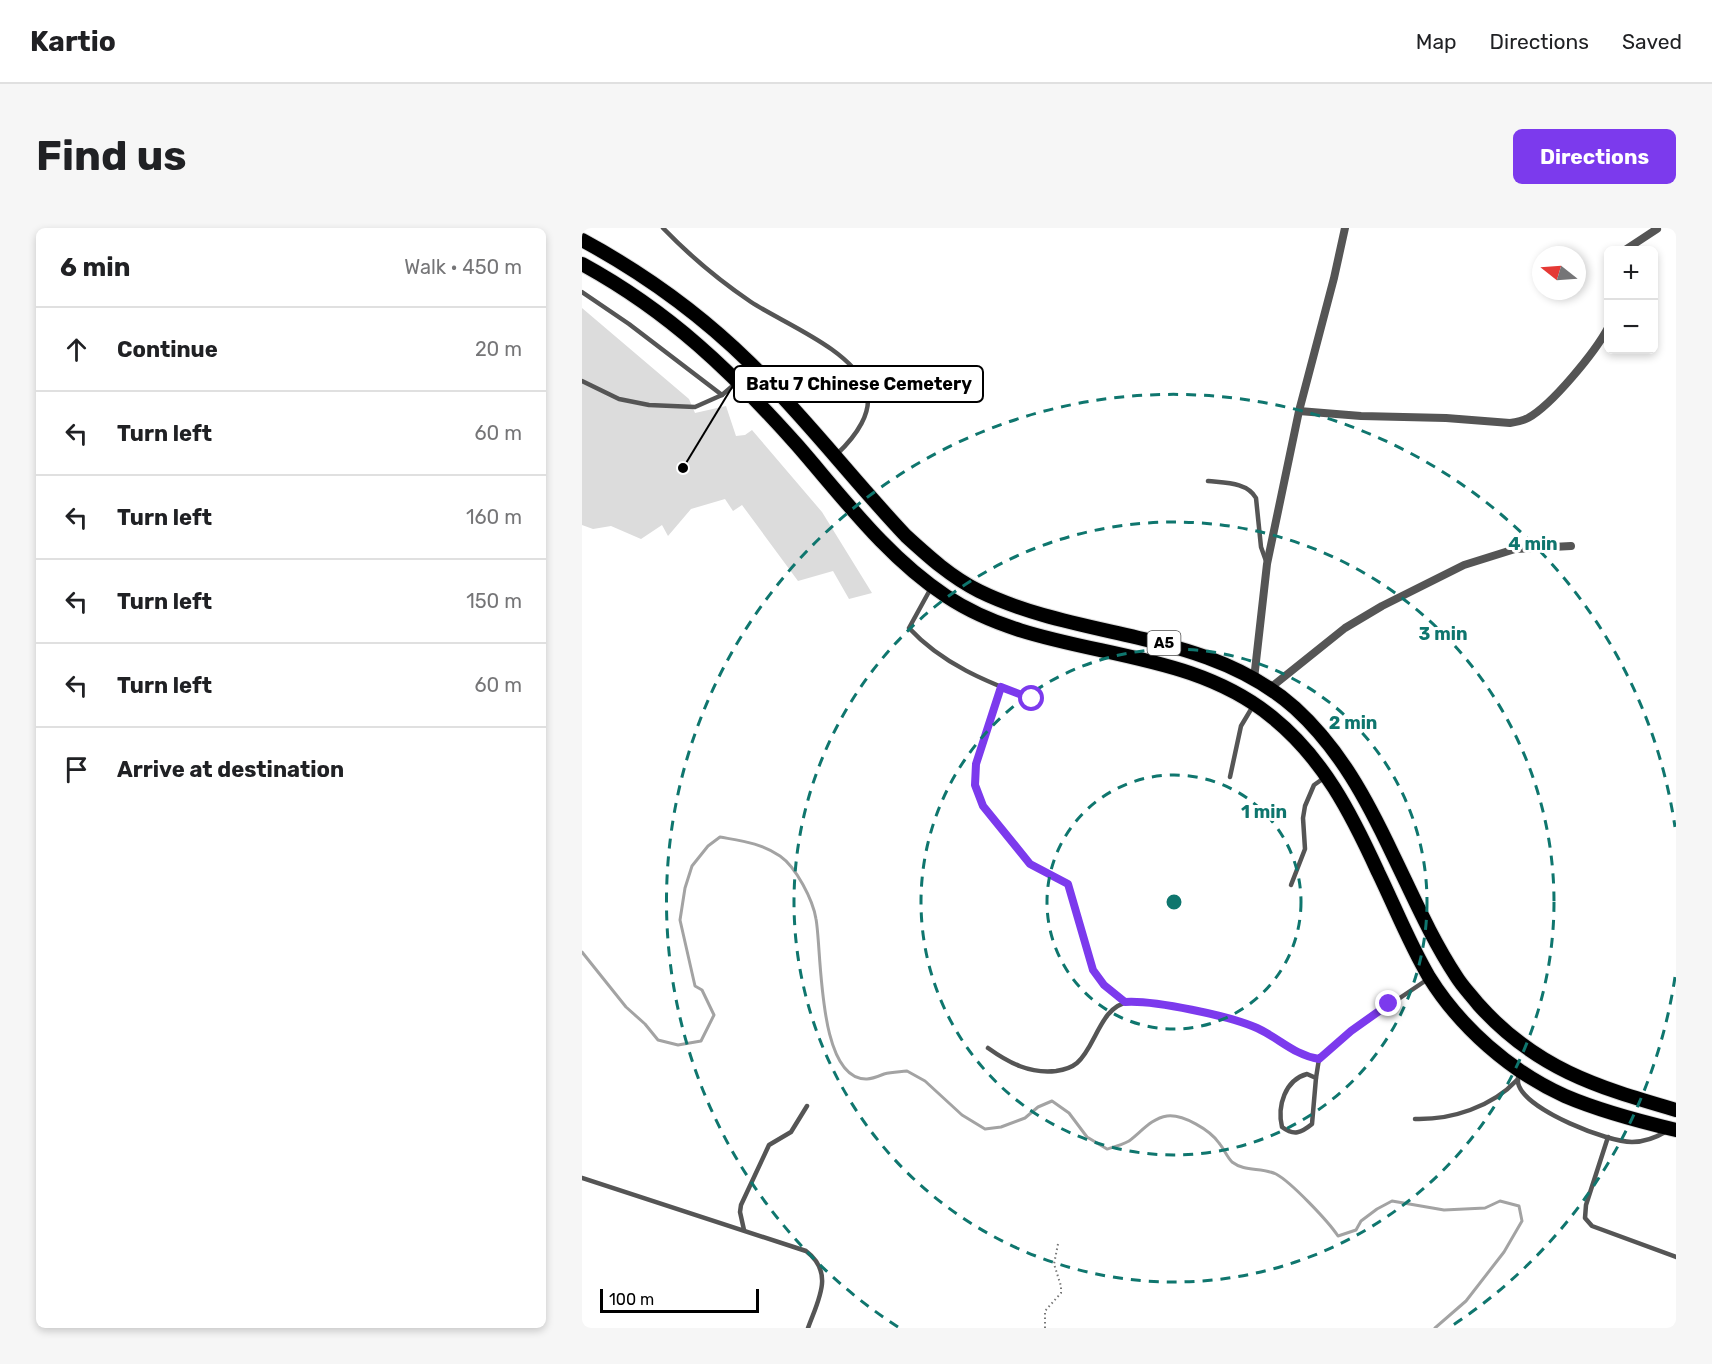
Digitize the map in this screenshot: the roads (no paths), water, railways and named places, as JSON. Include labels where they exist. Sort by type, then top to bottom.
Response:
[{"type":"highway","name":"A5","points":[[582,240],[656,284],[704,322],[751,364],[870,498],[913,543],[945,570],[979,591],[1034,612],[1210,658],[1254,679],[1295,708],[1321,734],[1345,765],[1377,820],[1427,926],[1448,964],[1457,979],[1489,1016],[1530,1052],[1572,1075],[1611,1091],[1676,1110]]},
{"type":"highway","name":"A5","points":[[582,264],[644,301],[693,339],[738,381],[888,547],[932,587],[951,600],[1028,633],[1177,668],[1227,688],[1255,703],[1274,718],[1308,750],[1342,798],[1430,978],[1474,1032],[1518,1075],[1605,1111],[1673,1130]]},
{"type":"street","points":[[1254,679],[1266,564],[1299,411],[1346,228]]},
{"type":"street","points":[[1631,246],[1657,229]]},
{"type":"street","points":[[1299,411],[1380,417],[1520,422],[1542,408],[1574,373],[1604,332]]},
{"type":"street","points":[[1269,689],[1345,628],[1382,606],[1464,565],[1515,549],[1571,546]]},
{"type":"lane","points":[[663,228],[684,249],[751,302],[807,334],[840,357],[858,374],[866,387],[868,398],[864,415],[860,428],[835,456]]},
{"type":"lane","points":[[582,292],[629,324],[722,395]]},
{"type":"lane","points":[[582,381],[619,399],[649,405],[694,407],[722,395],[738,381]]},
{"type":"lane","points":[[1208,481],[1237,485],[1252,491],[1256,498],[1261,547],[1266,564]]},
{"type":"lane","points":[[932,587],[909,628],[933,651],[962,669],[1032,699]]},
{"type":"lane","points":[[1001,687],[976,764],[975,785],[983,806],[1030,864],[1068,884],[1093,970],[1104,985],[1125,1002]]},
{"type":"lane","points":[[1230,777],[1241,726],[1255,703]]},
{"type":"lane","points":[[1291,885],[1305,849],[1303,818],[1305,806],[1314,785],[1327,776]]},
{"type":"lane","points":[[1316,1078],[1307,1074],[1298,1077],[1284,1095],[1280,1117],[1282,1127],[1289,1132],[1303,1132],[1312,1124],[1319,1059],[1351,1031],[1430,978]]},
{"type":"lane","points":[[988,1048],[1022,1068],[1046,1072],[1065,1069],[1077,1063],[1106,1017],[1125,1002],[1134,1001],[1239,1022],[1258,1029],[1305,1057],[1319,1059]]},
{"type":"lane","points":[[1415,1119],[1431,1119],[1458,1114],[1482,1104],[1507,1090],[1518,1075]]},
{"type":"lane","points":[[1518,1075],[1519,1088],[1547,1112],[1559,1119],[1608,1137],[1633,1142],[1673,1130]]},
{"type":"lane","points":[[744,1230],[740,1212],[741,1205],[764,1155],[775,1141],[790,1132],[807,1106]]},
{"type":"lane","points":[[1608,1137],[1586,1204],[1585,1218],[1592,1226],[1676,1257]]},
{"type":"lane","points":[[582,1178],[806,1251],[815,1258],[823,1279],[821,1293],[808,1328]]},
{"type":"waterway","points":[[582,952],[626,1007],[645,1024],[658,1040],[678,1045],[701,1041],[714,1015],[702,990],[695,986],[680,920],[685,888],[692,866],[708,846],[720,837],[766,848],[780,856],[792,868],[803,884],[811,903],[816,919],[825,1011],[830,1037],[839,1059],[851,1074],[867,1079],[887,1073],[907,1071],[925,1081],[962,1115],[985,1129],[1001,1127],[1025,1118],[1038,1107],[1052,1101],[1069,1113],[1087,1137],[1107,1149],[1129,1141],[1152,1122],[1162,1117],[1181,1118],[1196,1124],[1215,1138],[1230,1160],[1237,1165],[1270,1172],[1283,1178],[1309,1202],[1338,1236],[1356,1230],[1361,1221],[1392,1201],[1444,1210],[1485,1208],[1500,1201],[1519,1206],[1522,1221],[1504,1252],[1466,1301],[1435,1328]]},
{"type":"place","name":"Batu 7 Chinese Cemetery","points":[[683,468]]}]
